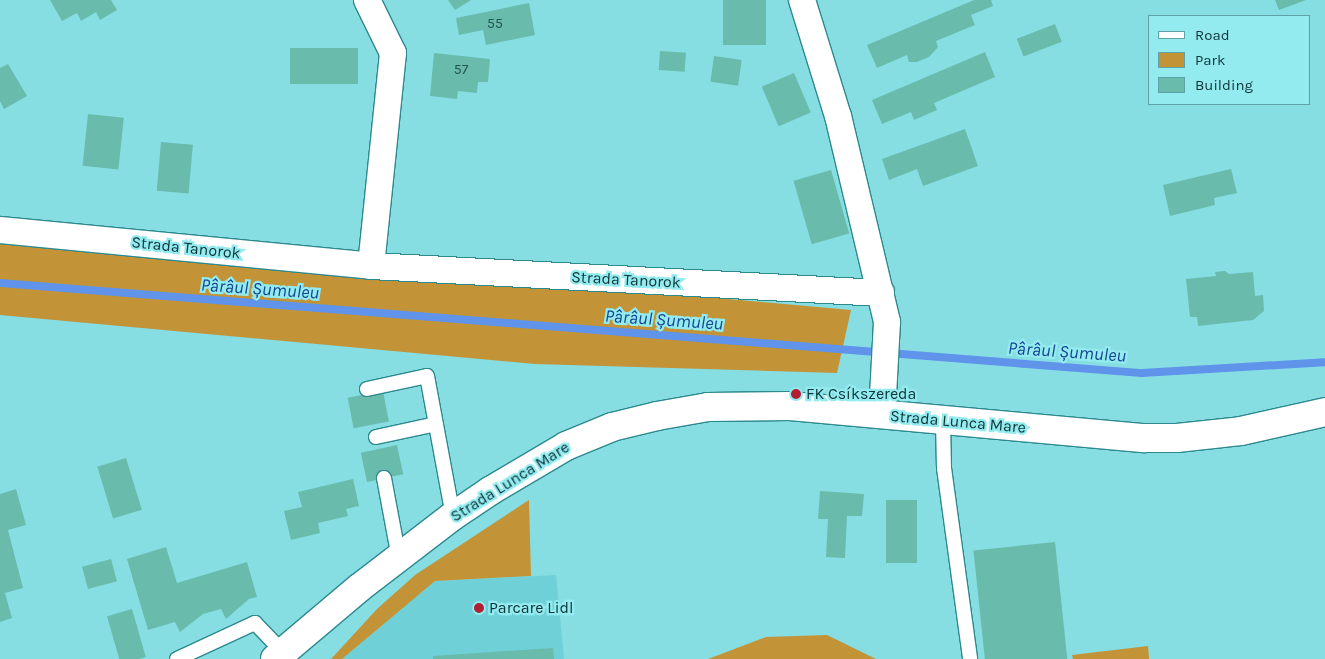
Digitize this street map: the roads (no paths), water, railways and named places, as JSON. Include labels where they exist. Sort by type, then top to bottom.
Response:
[{"type":"main road","name":"Strada Lunca Mare","points":[[279,656],[453,516],[536,462],[566,446],[612,427],[656,416],[708,407],[748,405],[790,406],[1145,438],[1177,438],[1241,431],[1325,412]]},
{"type":"street","points":[[367,0],[393,53],[371,266]]},
{"type":"street","points":[[802,0],[838,116],[887,322],[882,415]]},
{"type":"street","name":"Strada Tanorok","points":[[0,230],[371,266],[881,293]]},
{"type":"lane","points":[[366,389],[427,376],[453,516]]},
{"type":"lane","points":[[943,421],[944,468],[970,659]]},
{"type":"lane","points":[[376,437],[436,424]]},
{"type":"lane","points":[[384,478],[399,558]]},
{"type":"lane","points":[[177,659],[255,623],[279,656]]},
{"type":"waterway","name":"Pârâul Șumuleu","points":[[0,283],[1142,373],[1325,362]]},
{"type":"place","name":"FK Csíkszereda","points":[[796,394]]},
{"type":"place","name":"Parcare Lidl","points":[[479,608]]}]
